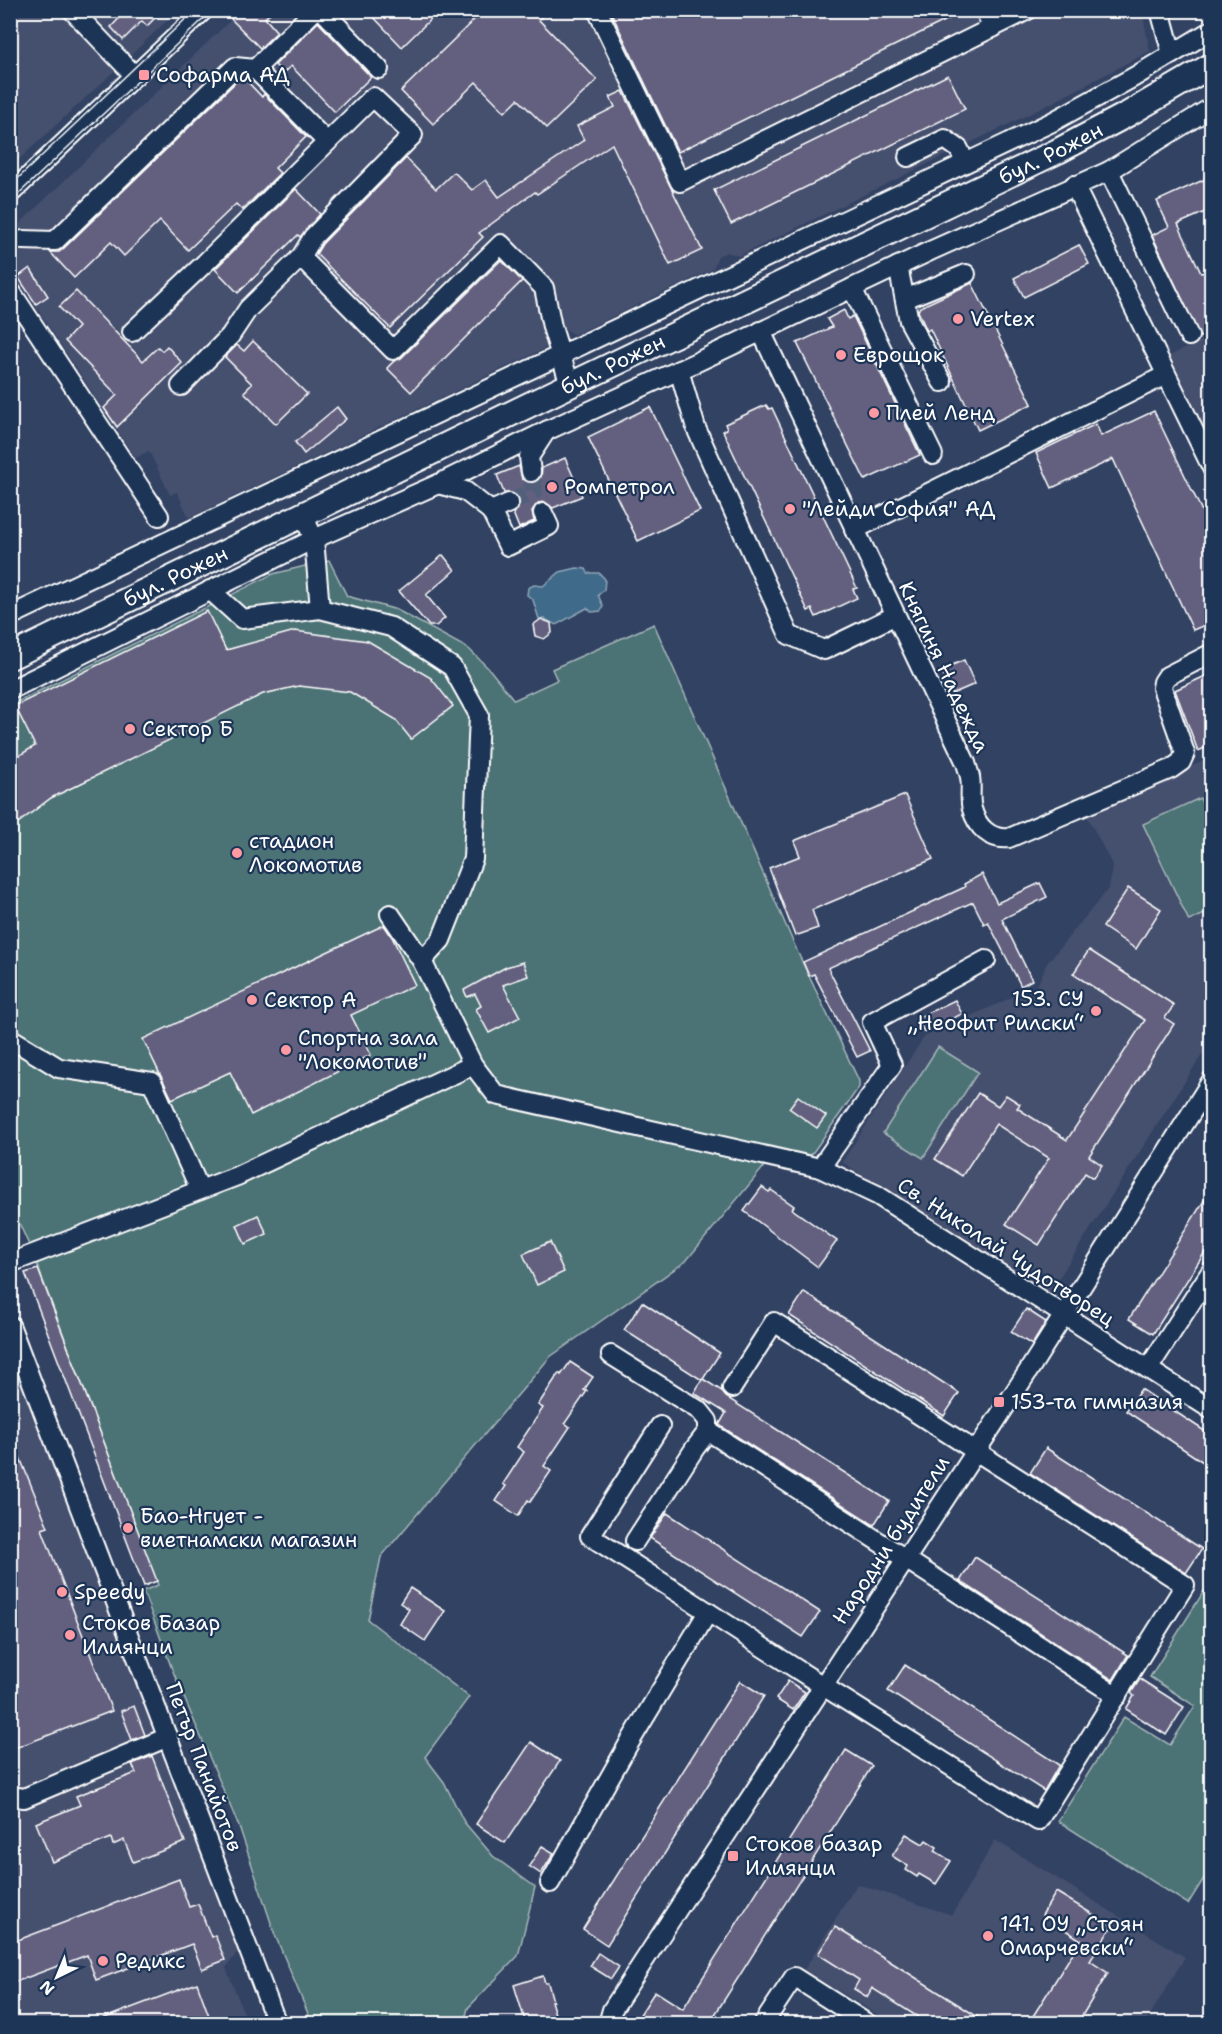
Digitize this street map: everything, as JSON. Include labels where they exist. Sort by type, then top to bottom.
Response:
[{"type":"main road","name":"бул. Рожен","points":[[10,657],[570,385],[1058,152],[1212,65]]},
{"type":"street","points":[[72,10],[135,76]]},
{"type":"street","points":[[10,194],[204,10]]},
{"type":"street","points":[[255,69],[315,10]]},
{"type":"street","points":[[322,10],[379,69]]},
{"type":"street","points":[[597,10],[680,182],[1028,10]]},
{"type":"street","points":[[985,10],[993,28]]},
{"type":"street","points":[[1160,10],[1172,54]]},
{"type":"street","name":"бул. Рожен","points":[[10,616],[1052,122],[1134,77],[1212,30]]},
{"type":"street","points":[[23,240],[55,241],[235,67],[255,69],[327,142]]},
{"type":"street","points":[[1128,114],[1134,77]]},
{"type":"street","points":[[132,332],[374,96],[413,135],[313,237],[301,256],[248,309],[230,336],[181,386]]},
{"type":"street","name":"бул. Рожен","points":[[10,690],[314,539],[438,484],[898,266],[1109,171],[1212,108]]},
{"type":"street","points":[[908,158],[945,139],[959,149],[965,162]]},
{"type":"street","points":[[1109,171],[1189,336]]},
{"type":"street","points":[[1074,185],[1212,468]]},
{"type":"street","points":[[301,256],[393,350],[501,244],[544,288],[552,327],[562,353],[570,385]]},
{"type":"street","points":[[898,266],[909,321],[942,382]]},
{"type":"street","points":[[905,299],[966,274]]},
{"type":"street","points":[[852,288],[933,455]]},
{"type":"street","points":[[10,290],[159,516]]},
{"type":"street","name":"Княгиня Надежда","points":[[761,331],[894,616],[966,763],[970,777],[972,809],[989,836],[1000,839],[1009,838],[1172,769],[1181,762],[1185,753],[1162,688],[1163,682],[1167,676],[1212,653]]},
{"type":"street","points":[[679,370],[696,428],[789,635],[824,650],[894,616]]},
{"type":"street","points":[[854,530],[1166,375]]},
{"type":"street","points":[[531,472],[529,457],[546,431]]},
{"type":"street","points":[[438,484],[465,491],[491,511],[508,546],[549,526],[543,513]]},
{"type":"street","points":[[491,511],[508,502]]},
{"type":"street","points":[[303,515],[314,539],[320,609]]},
{"type":"street","points":[[210,590],[242,619],[320,609],[391,627],[452,668],[480,715],[473,859],[441,940],[422,961]]},
{"type":"street","name":"Св. Николай Чудотворец","points":[[390,914],[422,961],[473,1065],[496,1095],[820,1168],[877,1195],[1212,1410]]},
{"type":"street","points":[[820,1168],[892,1065],[872,1022],[986,960]]},
{"type":"street","points":[[10,1038],[59,1068],[152,1082],[200,1190]]},
{"type":"street","points":[[10,1263],[237,1176],[473,1065]]},
{"type":"street","name":"Народни будители","points":[[608,2024],[612,2010],[1064,1316],[1212,1080]]},
{"type":"street","points":[[1148,1369],[1212,1270]]},
{"type":"street","points":[[660,1426],[590,1536],[1038,1821],[1185,1585],[774,1322],[732,1388]]},
{"type":"street","name":"Петър Панайотов","points":[[10,1324],[278,2024]]},
{"type":"street","points":[[611,1354],[700,1411],[708,1421],[708,1431],[635,1541]]},
{"type":"street","points":[[708,1431],[1117,1696]]},
{"type":"street","points":[[550,1883],[628,1745],[708,1612]]},
{"type":"street","points":[[10,1796],[24,1798],[168,1737]]},
{"type":"street","points":[[763,2024],[794,1977],[868,2024]]},
{"type":"shaded area","points":[[11,11],[177,11],[11,167]]},
{"type":"shaded area","points":[[240,11],[1142,11],[1150,51],[1046,106],[739,256],[727,252],[718,256],[713,269],[574,335],[558,324],[547,329],[546,348],[189,518],[177,492],[170,495],[149,451],[135,458],[11,269],[11,232]]},
{"type":"shaded area","points":[[1211,336],[1211,461],[1161,360]]},
{"type":"shaded area","points":[[577,568],[586,569],[588,573],[599,573],[605,579],[604,590],[598,595],[603,606],[601,611],[592,612],[587,608],[556,625],[545,619],[539,619],[533,600],[527,595],[528,588],[534,585],[543,586],[560,572]]},
{"type":"shaded area","name":"153. СУ „Неофит Рилски“","points":[[1205,760],[1212,774],[1211,1041],[1048,1295],[842,1162],[924,1037],[1037,986],[1047,963],[1109,888],[1112,865],[1087,816]]},
{"type":"shaded area","name":"Стоков Базар Илиянци","points":[[10,1325],[246,1940],[226,1968],[248,2023],[11,2023]]},
{"type":"shaded area","name":"141. ОУ „Стоян Омарчевски“","points":[[995,1840],[1185,1957],[1145,2024],[891,2023],[804,1970],[857,1884],[952,1915]]},
{"type":"green space","points":[[329,560],[347,596],[397,610],[469,649],[490,670],[514,700],[557,680],[552,669],[654,624],[798,953],[859,1081],[859,1087],[811,1155],[805,1156],[767,1148],[763,1168],[686,1261],[550,1357],[381,1557],[368,1620],[469,1697],[425,1757],[444,1782],[464,1822],[493,1856],[535,1887],[518,1956],[468,2008],[464,2023],[312,2023],[275,1935],[240,1829],[172,1669],[143,1591],[158,1585],[33,1254],[11,1205],[11,705],[273,574]]},
{"type":"green space","points":[[1200,798],[1211,823],[1211,911],[1189,921],[1143,824]]},
{"type":"green space","points":[[938,1047],[978,1072],[923,1158],[883,1133]]},
{"type":"green space","points":[[1204,1591],[1212,1596],[1211,1867],[1188,1904],[1058,1821],[1124,1717],[1170,1745],[1195,1706],[1150,1677]]},
{"type":"building","points":[[127,10],[163,10],[147,26],[142,21],[123,40],[111,27]]},
{"type":"building","points":[[240,10],[273,10],[265,18],[277,32],[260,48],[231,19]]},
{"type":"building","points":[[367,10],[440,10],[402,47]]},
{"type":"building","points":[[484,10],[549,10],[539,20],[597,80],[547,128],[518,99],[505,112],[476,82],[433,124],[401,91]]},
{"type":"building","points":[[610,10],[967,10],[678,152]]},
{"type":"building","points":[[318,22],[371,77],[335,112],[291,66],[283,73],[275,65]]},
{"type":"building","points":[[948,75],[965,109],[731,224],[714,190]]},
{"type":"building","points":[[239,79],[245,79],[262,97],[264,94],[306,137],[275,168],[280,173],[242,210],[236,204],[188,250],[160,221],[124,256],[111,242],[74,278],[50,252],[59,252],[63,249]]},
{"type":"building","points":[[623,91],[702,250],[670,265],[612,144],[537,194],[535,192],[479,233],[483,237],[390,328],[316,254],[322,244],[406,158],[436,189],[454,172],[472,190],[486,180],[499,197],[584,140],[577,126],[615,107],[610,97]]},
{"type":"building","points":[[1212,176],[1212,209],[1178,224],[1201,273],[1205,272],[1212,286],[1212,332],[1200,337],[1152,235],[1169,227],[1157,201]]},
{"type":"building","points":[[296,189],[320,214],[300,237],[298,235],[238,293],[215,269]]},
{"type":"building","points":[[1079,245],[1089,264],[1024,297],[1014,278]]},
{"type":"building","points":[[501,260],[522,281],[411,392],[387,368],[401,358]]},
{"type":"building","points":[[30,268],[48,296],[36,304],[18,277]]},
{"type":"building","points":[[972,283],[1032,404],[978,430],[930,329],[927,331],[918,311],[920,307]]},
{"type":"building","points":[[76,291],[143,361],[158,347],[162,351],[167,346],[182,363],[117,427],[104,408],[117,395],[65,341],[78,327],[59,307]]},
{"type":"building","points":[[844,310],[848,319],[853,316],[920,455],[865,480],[797,343],[832,327],[827,319]]},
{"type":"building","points":[[253,341],[307,394],[276,424],[244,392],[252,384],[225,357],[237,345],[244,351]]},
{"type":"building","name":"\"Лейди София\" АД","points":[[766,405],[769,409],[772,408],[857,588],[853,589],[857,598],[816,617],[812,609],[808,611],[723,431],[727,429],[725,424]]},
{"type":"building","points":[[337,407],[346,419],[304,454],[295,442]]},
{"type":"building","points":[[650,407],[700,511],[638,541],[588,437]]},
{"type":"building","points":[[1154,411],[1212,532],[1212,622],[1193,630],[1113,459],[1052,488],[1036,453],[1096,424],[1101,436]]},
{"type":"building","points":[[565,458],[582,496],[553,508],[545,502],[538,503],[532,511],[534,521],[519,528],[513,513],[518,509],[519,499],[515,494],[504,493],[497,475],[519,466],[522,479],[533,483],[541,477],[542,468]]},
{"type":"building","points":[[443,555],[455,570],[426,595],[445,618],[436,626],[429,626],[399,591]]},
{"type":"building","name":"Сектор Б","points":[[207,611],[226,650],[295,631],[368,641],[431,678],[453,706],[411,739],[395,719],[350,692],[299,686],[263,694],[51,798],[10,829],[10,761],[35,746],[15,706]]},
{"type":"building","points":[[541,619],[551,623],[552,633],[544,639],[535,636],[533,625]]},
{"type":"building","points":[[964,660],[975,684],[952,694],[941,670]]},
{"type":"building","points":[[1212,673],[1212,745],[1198,751],[1175,690]]},
{"type":"building","points":[[905,795],[933,859],[812,910],[818,928],[795,936],[769,868],[800,856],[794,841]]},
{"type":"building","points":[[982,874],[997,903],[1040,883],[1047,897],[1002,919],[1032,980],[1021,986],[988,922],[984,924],[973,902],[828,968],[870,1051],[857,1057],[814,974],[809,976],[803,962],[965,887],[964,884]]},
{"type":"building","points":[[1128,888],[1161,909],[1136,949],[1103,927]]},
{"type":"building","points":[[384,925],[415,985],[351,1015],[371,1055],[251,1115],[230,1072],[172,1099],[143,1039]]},
{"type":"building","points":[[1089,950],[1174,1005],[1165,1018],[1174,1024],[1089,1156],[1102,1165],[1093,1178],[1085,1173],[1039,1245],[1006,1224],[1049,1158],[996,1124],[962,1176],[935,1159],[978,1093],[998,1106],[1006,1095],[1020,1104],[1017,1108],[1067,1140],[1145,1020],[1073,974]]},
{"type":"building","points":[[523,962],[528,976],[503,985],[520,1017],[489,1033],[476,1009],[481,1006],[475,994],[467,997],[464,990],[506,967]]},
{"type":"building","points":[[955,1000],[962,1014],[924,1032],[917,1018]]},
{"type":"building","points":[[798,1096],[826,1116],[817,1128],[789,1108]]},
{"type":"building","points":[[762,1187],[769,1192],[771,1190],[794,1206],[792,1209],[837,1241],[818,1267],[744,1211]]},
{"type":"building","points":[[1212,1188],[1212,1241],[1153,1334],[1129,1319]]},
{"type":"building","points":[[258,1215],[267,1234],[245,1244],[237,1225]]},
{"type":"building","points":[[550,1242],[564,1272],[537,1285],[523,1254]]},
{"type":"building","points":[[38,1269],[157,1581],[144,1586],[25,1273]]},
{"type":"building","points":[[804,1292],[959,1393],[944,1416],[789,1315]]},
{"type":"building","points":[[642,1302],[720,1353],[703,1379],[722,1391],[726,1397],[889,1501],[874,1525],[719,1425],[726,1413],[694,1393],[702,1380],[624,1330]]},
{"type":"building","points":[[1026,1309],[1046,1322],[1032,1345],[1011,1332]]},
{"type":"building","points":[[570,1362],[593,1377],[584,1390],[587,1391],[565,1423],[570,1427],[544,1466],[551,1471],[518,1516],[496,1501],[506,1486],[503,1484],[524,1452],[517,1447],[543,1408],[538,1405],[559,1373],[561,1375]]},
{"type":"building","points":[[1141,1389],[1212,1436],[1212,1468],[1126,1411]]},
{"type":"building","points":[[10,1433],[48,1527],[42,1529],[112,1711],[10,1750]]},
{"type":"building","points":[[1046,1448],[1202,1549],[1186,1573],[1030,1473]]},
{"type":"building","points":[[667,1513],[820,1612],[803,1637],[650,1538]]},
{"type":"building","points":[[975,1557],[1128,1655],[1113,1680],[960,1581]]},
{"type":"building","points":[[410,1588],[445,1611],[425,1641],[400,1624],[409,1609],[400,1603]]},
{"type":"building","points":[[905,1665],[1059,1765],[1044,1791],[888,1691]]},
{"type":"building","points":[[1140,1679],[1184,1707],[1166,1735],[1126,1709],[1134,1696],[1131,1693]]},
{"type":"building","points":[[740,1681],[764,1696],[607,1945],[583,1929]]},
{"type":"building","points":[[788,1681],[805,1692],[793,1710],[776,1699]]},
{"type":"building","points":[[134,1706],[145,1735],[132,1740],[121,1711]]},
{"type":"building","points":[[531,1742],[560,1761],[505,1843],[476,1824]]},
{"type":"building","points":[[846,1750],[872,1766],[709,2024],[634,2024],[655,1991],[683,2009]]},
{"type":"building","points":[[152,1756],[185,1842],[133,1862],[124,1840],[113,1845],[111,1838],[52,1862],[36,1823],[80,1805],[76,1796],[136,1773],[132,1764]]},
{"type":"building","points":[[906,1834],[923,1844],[926,1840],[937,1847],[935,1851],[951,1861],[936,1884],[919,1874],[917,1877],[906,1870],[908,1866],[892,1856]]},
{"type":"building","points":[[542,1846],[554,1853],[541,1874],[529,1866]]},
{"type":"building","points":[[179,1879],[189,1907],[198,1904],[211,1937],[215,1935],[225,1960],[202,1969],[192,1944],[96,1980],[87,1955],[10,1984],[10,1943]]},
{"type":"building","points":[[1056,1892],[1112,1926],[1090,1961],[1108,1973],[1077,2024],[1028,2024],[1081,1940],[1042,1915]]},
{"type":"building","points":[[835,1927],[989,2024],[929,2024],[872,1988],[867,1997],[854,1989],[859,1980],[818,1954]]},
{"type":"building","points":[[598,1953],[619,1967],[611,1979],[590,1966]]},
{"type":"building","points":[[543,1976],[545,1983],[548,1983],[558,2024],[526,2024],[514,1985]]},
{"type":"building","points":[[197,1983],[212,2024],[94,2024],[94,2022]]},
{"type":"tunnel","points":[[509,503],[534,491],[531,472]]},
{"type":"tram line","points":[[10,186],[195,10]]},
{"type":"tram line","points":[[10,202],[213,10]]},
{"type":"place","name":"Софарма АД","points":[[144,75]]},
{"type":"place","name":"Vertex","points":[[958,319]]},
{"type":"place","name":"Еврощок","points":[[841,355]]},
{"type":"place","name":"Плей Ленд","points":[[874,413]]},
{"type":"place","name":"Ромпетрол","points":[[552,487]]},
{"type":"place","name":"\"Лейди София\" АД","points":[[790,509]]},
{"type":"place","name":"Сектор Б","points":[[130,729]]},
{"type":"place","name":"стадион Локомотив","points":[[237,853]]},
{"type":"place","name":"Сектор А","points":[[252,1000]]},
{"type":"place","name":"153. СУ „Неофит Рилски“","points":[[1096,1011]]},
{"type":"place","name":"Спортна зала \"Локомотив\"","points":[[286,1050]]},
{"type":"place","name":"153-та гимназия","points":[[999,1402]]},
{"type":"place","name":"Бао-Нгует - виетнамски магазин","points":[[128,1528]]},
{"type":"place","name":"Speedy","points":[[62,1592]]},
{"type":"place","name":"Стоков Базар Илиянци","points":[[70,1635]]},
{"type":"place","name":"Стоков базар Илиянци","points":[[733,1856]]},
{"type":"place","name":"141. ОУ „Стоян Омарчевски“","points":[[988,1936]]},
{"type":"place","name":"Редикс","points":[[103,1961]]}]
